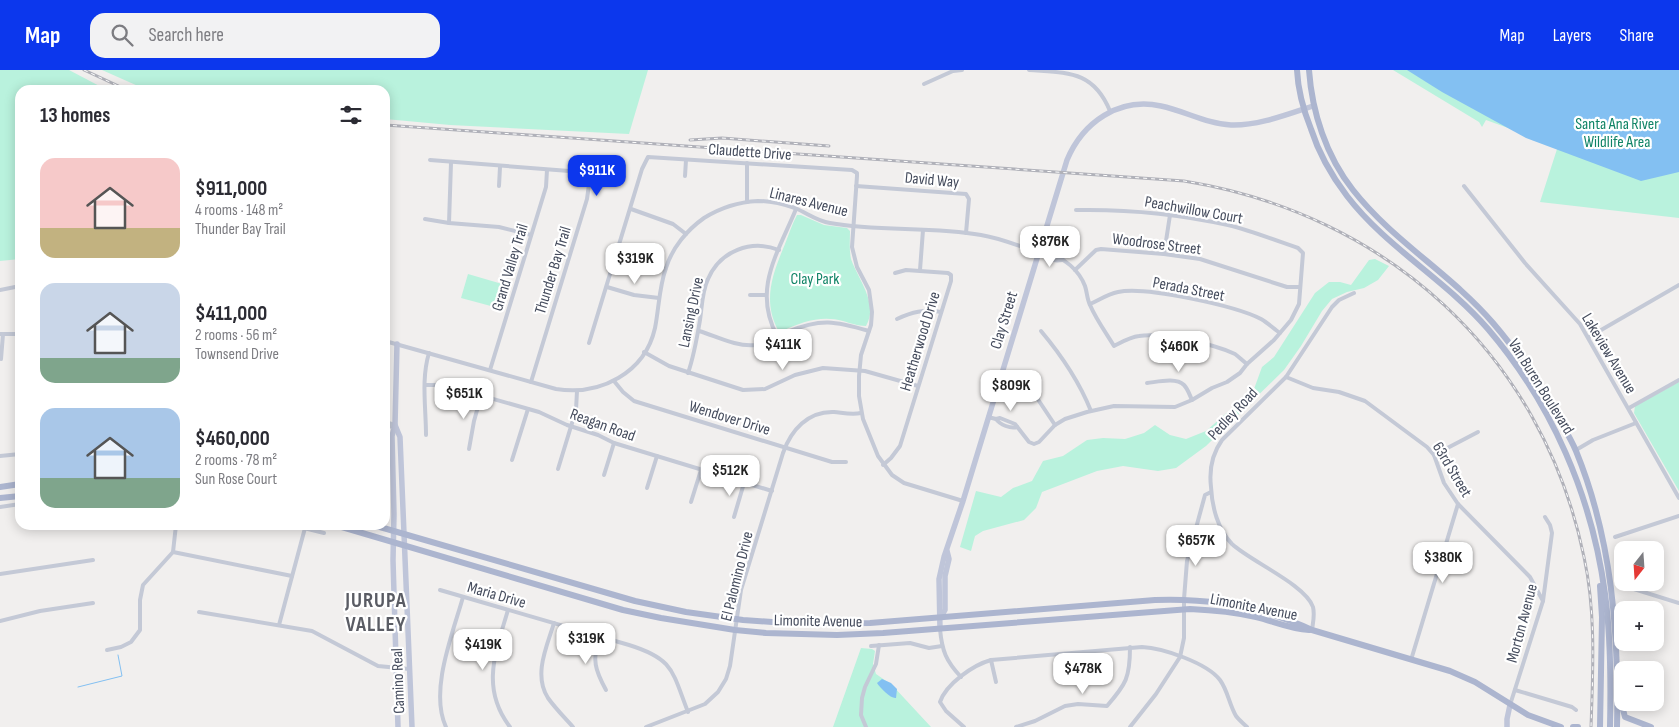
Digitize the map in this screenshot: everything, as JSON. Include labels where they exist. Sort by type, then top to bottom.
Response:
[{"type":"main road","name":"Van Buren Boulevard","points":[[1297,70],[1303,109],[1319,152],[1347,197],[1368,220],[1488,328],[1520,370],[1548,414],[1564,447],[1585,503],[1602,572],[1608,629],[1614,725]]},
{"type":"main road","name":"Van Buren Boulevard","points":[[1309,70],[1313,106],[1335,161],[1353,189],[1373,212],[1474,303],[1494,324],[1533,376],[1576,450],[1593,501],[1611,581],[1615,616],[1616,661]]},
{"type":"main road","name":"Clay Street","points":[[940,629],[940,579],[944,557],[963,501],[1070,152],[1077,140],[1090,125],[1110,111],[1137,105],[1159,105],[1216,123],[1238,125],[1313,106]]},
{"type":"main road","name":"Camino Real","points":[[397,344],[395,425],[392,436],[398,727]]},
{"type":"main road","name":"Camino Real","points":[[395,425],[400,438],[412,727]]},
{"type":"main road","points":[[1564,447],[1576,450]]},
{"type":"main road","points":[[0,487],[15,485]]},
{"type":"main road","points":[[0,498],[15,496]]},
{"type":"main road","name":"Limonite Avenue","points":[[352,530],[623,610],[735,630],[837,636],[1184,609],[1241,614],[1297,629],[1312,630]]},
{"type":"main road","name":"Limonite Avenue","points":[[390,530],[619,597],[686,612],[736,619],[788,623],[875,623],[1184,599],[1241,607],[1294,621],[1312,630],[1450,671],[1466,678],[1528,715],[1561,727]]},
{"type":"main road","points":[[1600,727],[1602,617],[1600,579],[1602,572]]},
{"type":"main road","points":[[997,624],[1002,620],[1046,616],[1052,608]]},
{"type":"main road","points":[[1507,727],[1510,705]]},
{"type":"main road","name":"Van Buren Boulevard","points":[[1614,725],[1615,711]]},
{"type":"main road","points":[[1623,711],[1625,717],[1651,727]]},
{"type":"main road","points":[[1573,727],[1578,727]]},
{"type":"street","points":[[924,84],[953,71],[962,70]]},
{"type":"street","points":[[1029,70],[1073,74],[1081,77],[1098,88],[1103,94],[1110,111]]},
{"type":"street","name":"Claudette Drive","points":[[631,209],[644,163],[648,157],[852,170],[857,172],[856,186]]},
{"type":"street","name":"Thunder Bay Trail","points":[[430,160],[587,173],[590,177],[587,200],[531,382]]},
{"type":"street","points":[[685,176],[686,160]]},
{"type":"street","points":[[449,223],[451,163]]},
{"type":"street","points":[[747,163],[747,202]]},
{"type":"street","points":[[499,186],[500,167]]},
{"type":"street","name":"Grand Valley Trail","points":[[490,370],[546,187],[547,170]]},
{"type":"street","points":[[856,186],[853,252],[870,296],[872,312],[869,331],[861,355],[858,390],[861,413],[867,432],[883,464],[892,475],[904,482],[963,501]]},
{"type":"street","name":"David Way","points":[[856,186],[966,194],[969,199],[966,233]]},
{"type":"street","name":"Lakeview Avenue","points":[[1464,186],[1525,264],[1564,305],[1589,337],[1679,498]]},
{"type":"street","name":"Linares Avenue","points":[[390,342],[556,389],[577,391],[594,389],[614,381],[631,369],[651,341],[666,266],[686,234],[710,215],[727,207],[747,202],[772,202],[796,209],[822,221],[988,236],[1046,255],[1049,253],[1059,256],[1075,270]]},
{"type":"street","points":[[589,343],[631,209],[673,224],[686,234]]},
{"type":"street","points":[[777,336],[768,317],[766,295],[768,277],[796,209]]},
{"type":"street","name":"Peachwillow Court","points":[[1076,210],[1120,209],[1170,215],[1230,226],[1298,248],[1303,253],[1300,287]]},
{"type":"street","points":[[1164,254],[1170,215]]},
{"type":"street","points":[[426,219],[499,227],[531,235]]},
{"type":"street","points":[[920,270],[923,230]]},
{"type":"street","name":"Lansing Drive","points":[[688,373],[695,352],[705,287],[716,265],[735,250],[751,246],[766,246],[779,250]]},
{"type":"street","name":"Woodrose Street","points":[[1075,270],[1096,250],[1164,254],[1200,259],[1287,287],[1300,287]]},
{"type":"street","name":"Heatherwood Drive","points":[[883,464],[891,458],[900,446],[951,275],[920,270],[906,270],[894,273]]},
{"type":"street","points":[[1075,270],[1085,286],[1090,304],[1114,346],[1129,338],[1138,336],[1167,337],[1205,345],[1235,355],[1247,364]]},
{"type":"street","points":[[1589,337],[1679,285]]},
{"type":"street","points":[[0,290],[15,287]]},
{"type":"street","points":[[607,287],[634,295],[659,298]]},
{"type":"street","points":[[988,417],[1000,418],[1016,424],[1029,442],[1034,444],[1039,442],[1055,425],[1065,419],[1091,411],[1114,406],[1175,407],[1192,400],[1240,373],[1247,364],[1274,340],[1291,320],[1299,304],[1300,287]]},
{"type":"street","name":"Perada Street","points":[[1090,304],[1119,292],[1165,293],[1245,313],[1262,320],[1280,333]]},
{"type":"street","name":"Pedley Road","points":[[1312,630],[1314,617],[1313,607],[1309,599],[1233,544],[1220,524],[1211,492],[1210,471],[1216,448],[1222,440],[1286,377],[1332,307],[1339,300],[1354,293]]},
{"type":"street","points":[[750,295],[766,295]]},
{"type":"street","points":[[897,319],[916,311],[941,312]]},
{"type":"street","points":[[698,331],[746,345],[755,344],[804,325],[828,322],[869,331]]},
{"type":"street","points":[[1041,331],[1074,375],[1091,411]]},
{"type":"street","points":[[1,359],[2,334],[15,334]]},
{"type":"street","points":[[644,352],[668,366],[743,390],[772,386],[795,375],[814,369],[834,368],[880,374],[918,386]]},
{"type":"street","points":[[426,435],[425,368],[428,353]]},
{"type":"street","name":"63rd Street","points":[[1286,377],[1313,388],[1342,393],[1365,401],[1427,447],[1434,455],[1444,483],[1458,504],[1530,577],[1543,601]]},
{"type":"street","points":[[1629,408],[1679,380]]},
{"type":"street","name":"Wendover Drive","points":[[614,381],[634,401],[832,462],[846,462]]},
{"type":"street","points":[[1147,383],[1164,381],[1179,383],[1184,386],[1192,400]]},
{"type":"street","points":[[1028,383],[1055,425]]},
{"type":"street","name":"Reagan Road","points":[[425,385],[444,385],[549,415],[614,443],[772,491]]},
{"type":"street","points":[[558,469],[577,405],[577,391]]},
{"type":"street","points":[[469,449],[481,396]]},
{"type":"street","points":[[512,460],[528,409]]},
{"type":"street","name":"El Palomino Drive","points":[[646,727],[688,712],[708,702],[722,686],[729,671],[742,590],[785,447],[795,430],[813,416],[826,413],[861,413]]},
{"type":"street","points":[[1576,450],[1593,440],[1636,423]]},
{"type":"street","points":[[390,424],[395,425]]},
{"type":"street","points":[[390,426],[395,425]]},
{"type":"street","points":[[1434,455],[1478,432]]},
{"type":"street","points":[[604,475],[614,443]]},
{"type":"street","points":[[0,456],[15,454]]},
{"type":"street","points":[[647,488],[658,456]]},
{"type":"street","points":[[691,502],[701,470]]},
{"type":"street","points":[[734,517],[744,483]]},
{"type":"street","points":[[1130,727],[1156,694],[1180,657],[1184,638],[1184,599],[1187,561],[1205,495],[1211,492]]},
{"type":"street","points":[[0,506],[15,504]]},
{"type":"street","points":[[1411,660],[1458,504]]},
{"type":"street","points":[[1615,537],[1679,516]]},
{"type":"street","name":"Morton Avenue","points":[[1510,705],[1543,601],[1552,533],[1545,517]]},
{"type":"street","points":[[107,650],[121,647],[131,642],[140,630],[140,600],[143,585],[173,552],[175,530]]},
{"type":"street","points":[[279,625],[304,530]]},
{"type":"street","points":[[313,530],[324,533]]},
{"type":"street","points":[[173,552],[292,576]]},
{"type":"street","points":[[0,574],[93,560]]},
{"type":"street","name":"Maria Drive","points":[[440,590],[650,652],[663,660],[674,676],[688,712]]},
{"type":"street","points":[[1644,591],[1679,602]]},
{"type":"street","points":[[446,727],[441,713],[440,680],[463,597]]},
{"type":"street","points":[[0,621],[40,611],[93,603]]},
{"type":"street","points":[[508,610],[494,659],[492,676],[496,701],[510,727]]},
{"type":"street","points":[[199,612],[312,631],[378,666],[409,669]]},
{"type":"street","points":[[554,623],[542,663],[543,685],[548,698],[573,727]]},
{"type":"street","name":"Clay Street","points":[[940,629],[946,658],[961,677]]},
{"type":"street","points":[[599,637],[595,652],[595,665],[606,690]]},
{"type":"street","points":[[871,646],[910,643],[929,648],[942,646]]},
{"type":"street","points":[[866,727],[861,715],[862,698],[876,664],[879,645]]},
{"type":"street","points":[[1016,727],[1035,721],[1065,706],[1078,704],[1107,706],[1127,680],[1130,666],[1130,648]]},
{"type":"street","points":[[964,727],[946,711],[940,702],[942,694],[977,664],[991,660],[1130,648],[1155,648],[1208,670],[1219,679],[1237,717],[1247,727]]},
{"type":"street","points":[[991,660],[996,682]]},
{"type":"street","points":[[1515,690],[1572,707],[1576,710]]},
{"type":"green space","points":[[0,70],[69,70],[98,85],[15,85],[15,260],[0,261]]},
{"type":"green space","points":[[102,70],[648,70],[629,134],[450,125],[390,119],[390,85],[136,85]]},
{"type":"green space","name":"Santa Ana River Wildlife Area","points":[[1393,70],[1679,70],[1679,218],[1540,202],[1558,146],[1486,120],[1482,127],[1479,122]]},
{"type":"green space","name":"Clay Park","points":[[797,215],[824,225],[847,228],[850,231],[851,259],[869,300],[869,318],[866,326],[835,319],[819,319],[804,322],[782,331],[778,330],[771,308],[771,287],[773,276]]},
{"type":"green space","points":[[1375,259],[1389,266],[1378,280],[1364,288],[1347,292],[1332,299],[1322,311],[1284,370],[1206,446],[1176,468],[1158,471],[1123,466],[1097,471],[1042,492],[1036,508],[1024,520],[983,531],[975,536],[971,551],[960,547],[976,491],[1001,497],[1013,488],[1032,481],[1043,461],[1063,456],[1087,440],[1103,438],[1125,439],[1144,433],[1155,425],[1170,435],[1186,439],[1206,431],[1254,389],[1262,367],[1274,357],[1315,293],[1329,282],[1351,285],[1369,260]]},
{"type":"green space","points":[[468,274],[509,286],[502,309],[461,298]]},
{"type":"green space","points":[[1679,382],[1679,491],[1634,413],[1635,406]]},
{"type":"green space","points":[[861,648],[875,651],[873,664],[876,674],[892,685],[931,727],[833,727]]},
{"type":"water","name":"Santa Ana River Wildlife Area","points":[[1407,70],[1679,70],[1679,172],[1641,181],[1526,138],[1442,92]]},
{"type":"water","points":[[882,679],[891,683],[897,689],[896,698],[889,695],[878,685],[877,683]]},
{"type":"waterway","points":[[78,687],[122,676],[118,655]]},
{"type":"railway","points":[[84,70],[116,85]]},
{"type":"railway","points":[[390,125],[1184,181],[1258,198],[1326,225],[1389,261],[1444,305],[1493,358],[1532,417],[1563,484],[1584,557],[1588,578],[1592,620],[1593,663],[1591,727]]},
{"type":"railway","points":[[690,140],[722,138],[829,146]]},
{"type":"district","name":"JURUPA VALLEY","points":[[376,612]]}]
